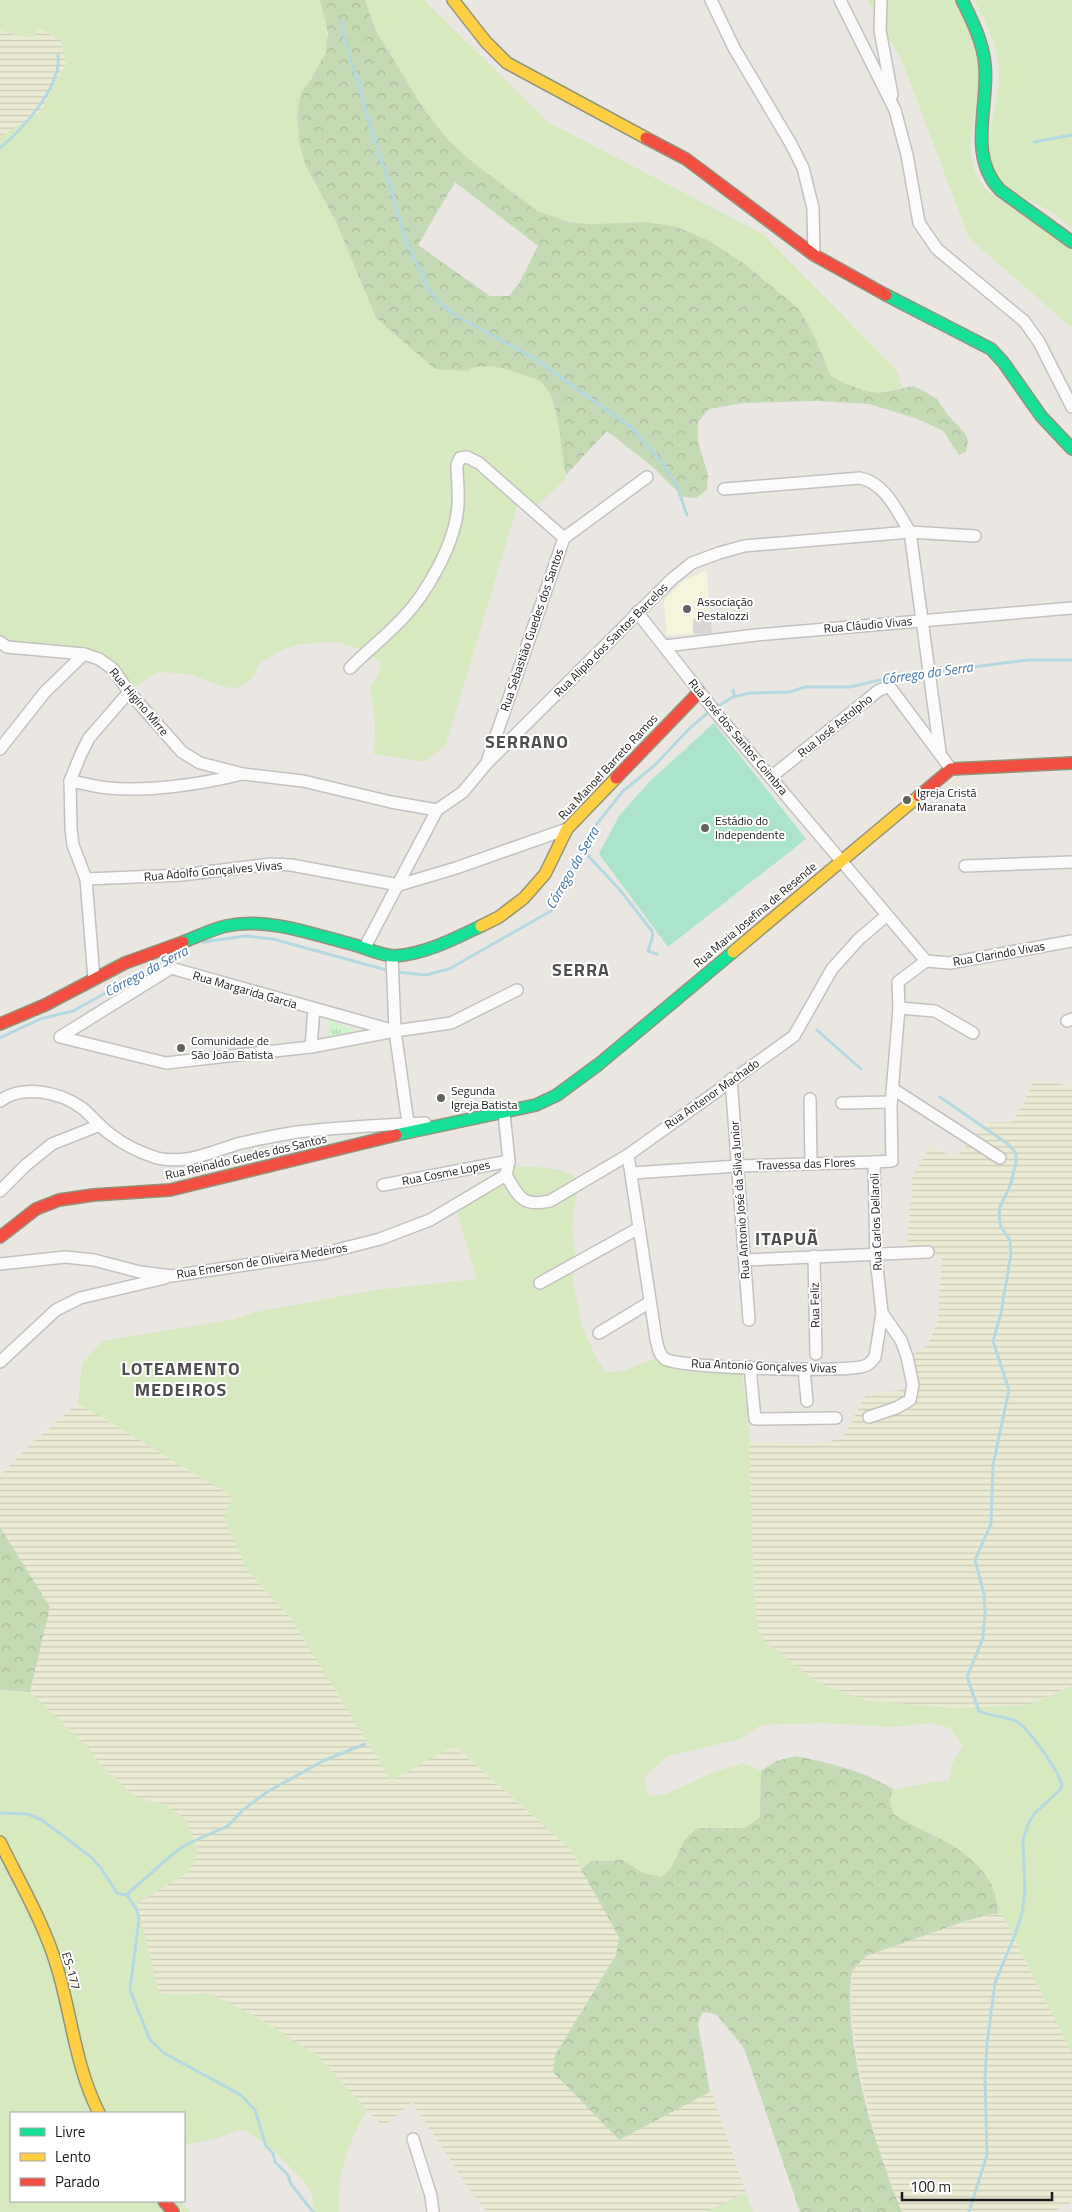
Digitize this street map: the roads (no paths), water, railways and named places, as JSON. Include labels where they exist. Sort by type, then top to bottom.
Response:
[{"type":"main road","points":[[453,0],[486,42],[507,63],[686,159],[814,255],[868,286],[991,349],[1003,362],[1041,416],[1072,449]]},
{"type":"main road","points":[[962,0],[981,42],[985,66],[982,149],[991,180],[1001,192],[1040,217],[1072,242]]},
{"type":"main road","name":"Rua Manoel Barreto Ramos","points":[[0,1024],[45,1005],[125,963],[226,926],[246,924],[276,926],[365,947],[392,956],[414,954],[449,941],[500,917],[524,898],[545,874],[567,829],[699,692]]},
{"type":"main road","points":[[951,769],[1072,763]]},
{"type":"main road","name":"Rua Maria Josefina de Resende","points":[[418,1130],[536,1105],[557,1095],[576,1082],[951,769]]},
{"type":"main road","name":"Rua Reinaldo Guedes dos Santos","points":[[0,1237],[36,1209],[59,1200],[93,1195],[170,1190],[418,1130]]},
{"type":"main road","name":"ES-177","points":[[0,1842],[42,1926],[57,1967],[78,2060],[89,2096],[98,2112]]},
{"type":"main road","points":[[165,2202],[174,2212]]},
{"type":"street","points":[[711,0],[734,48],[791,144],[803,168],[813,208],[814,255]]},
{"type":"street","points":[[840,0],[894,110]]},
{"type":"street","points":[[881,0],[880,30],[894,110],[903,139],[919,223],[937,249],[1024,320],[1039,342],[1072,408]]},
{"type":"street","points":[[350,668],[404,618],[422,594],[440,563],[454,530],[458,514],[457,465],[460,458],[467,457],[479,463],[564,538]]},
{"type":"street","name":"Rua Sebastião Guedes dos Santos","points":[[486,763],[564,538],[647,477]]},
{"type":"street","points":[[724,489],[848,479],[870,480],[877,484],[892,503],[910,532],[940,752]]},
{"type":"street","name":"Rua Alipio dos Santos Barcelos","points":[[365,947],[437,810],[463,792],[486,763],[637,612],[692,563],[719,552],[744,546],[910,532],[975,536]]},
{"type":"street","name":"Rua Cláudio Vivas","points":[[665,646],[756,635],[1072,608]]},
{"type":"street","name":"Rua José dos Santos Coimbra","points":[[637,612],[708,704],[926,961]]},
{"type":"street","name":"Rua Higino Mirre","points":[[2,648],[84,654],[99,659],[113,669],[129,692],[182,752],[200,763],[243,774],[304,781],[391,802],[437,810]]},
{"type":"street","points":[[0,750],[45,692],[84,654]]},
{"type":"street","name":"Rua José Astolpho","points":[[771,777],[878,691],[889,686],[951,769]]},
{"type":"street","points":[[94,979],[86,879],[73,845],[70,781],[80,754],[89,738],[129,692]]},
{"type":"street","name":"Rua Higino Mirre","points":[[70,781],[109,788],[148,788],[211,782],[243,774]]},
{"type":"street","points":[[399,885],[456,868],[567,829]]},
{"type":"street","points":[[965,866],[1072,862]]},
{"type":"street","name":"Rua Adolfo Gonçalves Vivas","points":[[86,879],[182,875],[271,864],[291,865],[399,885]]},
{"type":"street","name":"Rua Antenor Machado","points":[[506,1175],[520,1198],[528,1203],[538,1204],[550,1201],[628,1155],[731,1079],[794,1036],[832,969],[859,939],[886,916]]},
{"type":"street","name":"Rua Clarindo Vivas","points":[[926,961],[950,963],[1072,941]]},
{"type":"street","points":[[392,956],[395,1031],[408,1123]]},
{"type":"street","name":"Rua Carlos Dellaroli","points":[[869,1418],[896,1408],[910,1400],[914,1385],[901,1340],[882,1313],[876,1254],[874,1162],[892,1161],[891,1102],[899,1008],[898,982],[926,961]]},
{"type":"street","name":"Rua Margarida Garcia","points":[[170,968],[395,1031],[311,1047],[166,1063],[60,1036],[170,968]]},
{"type":"street","points":[[395,1031],[451,1023],[517,990]]},
{"type":"street","points":[[899,1008],[935,1011],[973,1033]]},
{"type":"street","name":"Rua Margarida Garcia","points":[[311,1047],[314,1009]]},
{"type":"street","name":"Rua Antonio José da Silva Junior","points":[[731,1079],[749,1320]]},
{"type":"street","points":[[893,1089],[1000,1158]]},
{"type":"street","name":"Rua Maria Josefina de Resende","points":[[0,1101],[15,1093],[43,1092],[62,1097],[80,1107],[109,1133],[129,1146],[156,1158],[180,1161],[241,1144],[296,1132],[408,1123],[464,1121]]},
{"type":"street","points":[[810,1099],[811,1164]]},
{"type":"street","points":[[842,1103],[891,1102]]},
{"type":"street","points":[[504,1113],[510,1161],[506,1175]]},
{"type":"street","points":[[0,1192],[26,1165],[52,1144],[100,1125]]},
{"type":"street","name":"Rua Antonio Gonçalves Vivas","points":[[628,1155],[650,1302],[660,1354],[666,1360],[679,1363],[750,1368],[843,1369],[864,1366],[876,1357],[882,1313]]},
{"type":"street","name":"Rua Cosme Lopes","points":[[383,1185],[510,1161]]},
{"type":"street","name":"Travessa das Flores","points":[[632,1174],[738,1166],[874,1162]]},
{"type":"street","name":"Rua Emerson de Oliveira Medeiros","points":[[0,1264],[65,1257],[94,1260],[140,1272],[172,1276],[325,1253],[380,1239],[430,1220],[506,1175]]},
{"type":"street","points":[[540,1283],[639,1228]]},
{"type":"street","points":[[745,1260],[928,1252]]},
{"type":"street","name":"Rua Feliz","points":[[814,1256],[816,1354]]},
{"type":"street","points":[[0,1362],[56,1310],[80,1298],[172,1276]]},
{"type":"street","points":[[599,1333],[650,1302]]},
{"type":"street","points":[[750,1368],[755,1420],[836,1418]]},
{"type":"street","points":[[804,1368],[806,1401]]},
{"type":"street","points":[[413,2139],[431,2196],[433,2212]]},
{"type":"waterway","points":[[341,22],[370,127],[405,237],[428,288],[439,302],[455,315],[534,358],[632,428],[662,462],[677,486],[687,515]]},
{"type":"waterway","points":[[0,148],[19,130],[39,106],[54,80],[58,67],[58,55]]},
{"type":"waterway","points":[[1034,142],[1072,135]]},
{"type":"waterway","name":"Córrego da Serra","points":[[396,972],[426,975],[449,969],[551,911],[559,899],[564,884],[588,835],[623,791],[654,766],[690,728],[710,711],[733,697],[749,693],[790,692],[805,687],[850,687],[901,675],[1028,660],[1072,660]]},
{"type":"waterway","name":"Córrego da Serra","points":[[733,690],[735,697]]},
{"type":"waterway","points":[[581,848],[620,890],[652,931],[653,935],[648,951],[657,954]]},
{"type":"waterway","name":"Córrego da Serra","points":[[203,942],[245,936],[273,939],[390,971]]},
{"type":"waterway","name":"Córrego da Serra","points":[[0,1038],[40,1019],[73,1011],[179,952]]},
{"type":"waterway","points":[[817,1030],[861,1069]]},
{"type":"waterway","points":[[940,1097],[1008,1144],[1016,1153],[1016,1163],[1010,1186],[1000,1207],[1001,1227],[1010,1240],[1011,1254],[1001,1313],[993,1341],[1009,1390],[993,1465],[991,1524],[975,1560],[984,1594],[983,1638],[967,1677],[979,1711],[1019,1723],[1042,1749],[1062,1785],[1060,1790],[1035,1813],[1029,1822],[1023,1840],[1025,1891],[1022,1913],[995,1983],[987,2044],[985,2078],[987,2155],[969,2212]]},
{"type":"waterway","points":[[0,1813],[28,1814],[42,1820],[91,1857],[101,1868],[117,1893],[126,1895],[174,1853],[187,1844],[228,1826],[243,1810],[267,1792],[323,1761],[365,1744]]},
{"type":"waterway","points":[[127,1895],[137,1910],[139,1919],[130,1990],[150,2040],[164,2053],[241,2095],[255,2110],[266,2146],[273,2153],[275,2162],[288,2175],[291,2184],[313,2212]]},
{"type":"place","name":"Associação Pestalozzi","points":[[687,609]]},
{"type":"place","name":"Igreja Cristã Maranata","points":[[907,800]]},
{"type":"place","name":"Estádio do Independente","points":[[705,828]]},
{"type":"place","name":"Comunidade de São João Batista","points":[[181,1048]]},
{"type":"place","name":"Segunda Igreja Batista","points":[[441,1098]]},
{"type":"district","name":"SERRANO","points":[[527,742]]},
{"type":"district","name":"SERRA","points":[[581,970]]},
{"type":"district","name":"ITAPUÃ","points":[[787,1239]]},
{"type":"district","name":"LOTEAMENTO MEDEIROS","points":[[181,1379]]}]
